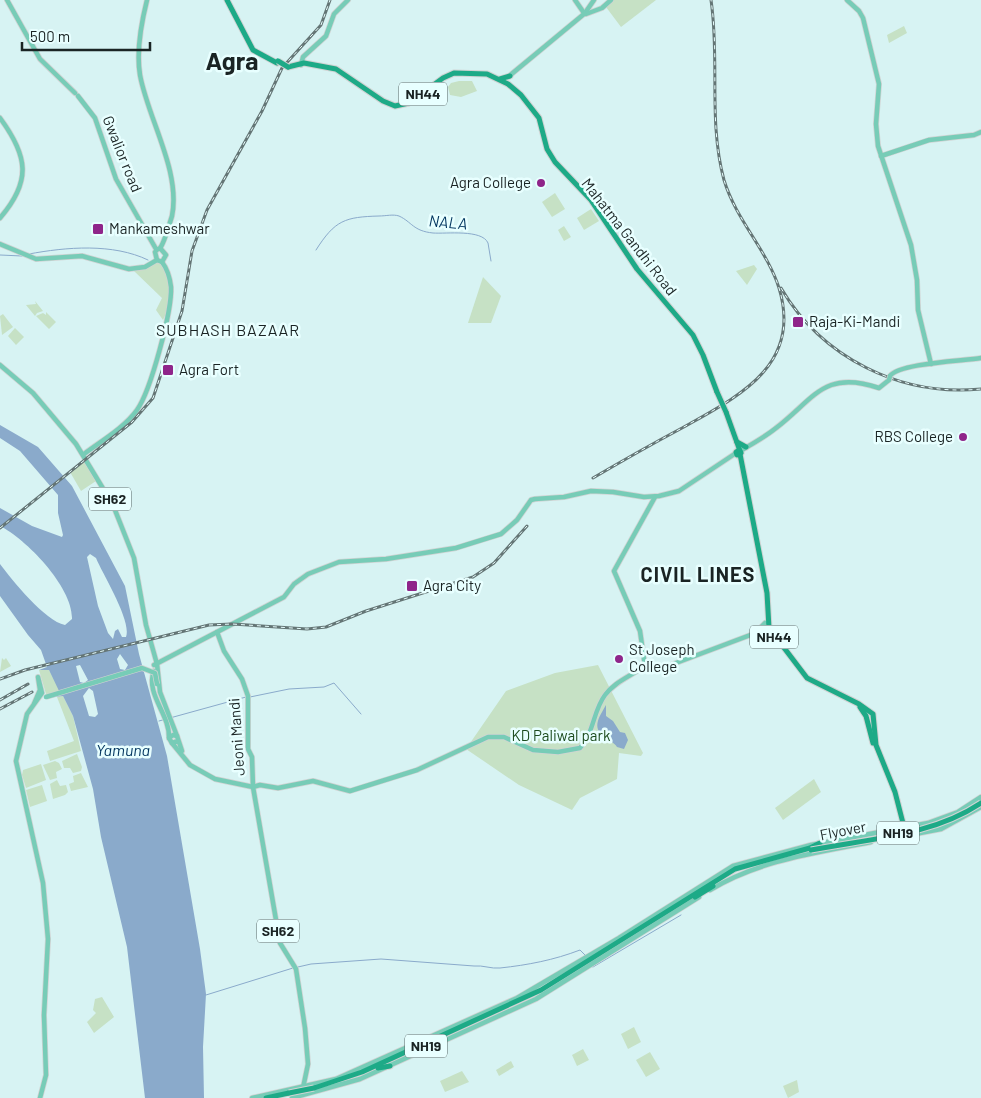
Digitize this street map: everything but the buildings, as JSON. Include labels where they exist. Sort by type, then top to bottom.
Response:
[{"type":"highway","points":[[228,0],[254,50],[289,68],[303,64]]},
{"type":"highway","name":"Mahatma Gandhi Road","points":[[289,68],[303,64],[338,71],[384,104],[396,108],[411,104],[443,81],[455,75],[482,75],[504,83],[520,96],[541,127],[547,149],[555,162],[592,200],[632,263],[695,339],[737,441],[738,453]]},
{"type":"highway","points":[[504,83],[510,76]]},
{"type":"highway","points":[[504,83],[510,76]]},
{"type":"highway","name":"Mahatma Gandhi Road","points":[[725,413],[738,453],[767,593],[767,628]]},
{"type":"highway","points":[[737,441],[746,447]]},
{"type":"highway","name":"NH44","points":[[767,628],[806,678],[869,714],[876,745],[895,792],[899,828]]},
{"type":"highway","name":"Flyover","points":[[810,849],[819,844],[934,824],[957,815],[980,801]]},
{"type":"highway","name":"Flyover","points":[[534,995],[736,870],[810,849],[934,826],[960,816],[980,801]]},
{"type":"highway","name":"NH19","points":[[313,1089],[350,1077],[534,995]]},
{"type":"highway","name":"NH19","points":[[282,1098],[378,1068],[534,995]]},
{"type":"highway","points":[[438,1034],[454,1031]]},
{"type":"highway","points":[[424,1051],[438,1041]]},
{"type":"highway","points":[[378,1068],[390,1066]]},
{"type":"highway","name":"NH19","points":[[266,1098],[291,1095]]},
{"type":"main road","name":"Gwalior road","points":[[8,0],[40,59],[77,94],[95,118],[116,179],[158,248]]},
{"type":"main road","points":[[84,454],[125,422],[142,402],[164,330],[170,295],[169,272],[159,260],[158,248],[172,214],[172,188],[140,71],[139,47],[148,0]]},
{"type":"main road","points":[[289,68],[326,36],[334,14],[348,0]]},
{"type":"main road","points":[[575,0],[585,14]]},
{"type":"main road","points":[[585,14],[594,0]]},
{"type":"main road","points":[[510,76],[585,14],[601,7],[609,0]]},
{"type":"main road","points":[[847,0],[859,11],[862,18],[876,69],[880,96],[876,131],[881,156],[911,245],[917,280],[918,310],[930,365]]},
{"type":"main road","points":[[303,64],[304,57]]},
{"type":"main road","points":[[0,118],[19,148],[23,174],[21,187],[14,202],[0,220]]},
{"type":"main road","points":[[881,156],[929,140],[974,135],[981,132]]},
{"type":"main road","points":[[0,243],[32,256],[47,258],[83,255],[129,269],[145,266],[166,255],[158,248]]},
{"type":"main road","points":[[738,453],[767,435],[810,398],[835,382],[858,382],[879,388],[894,372],[981,358]]},
{"type":"main road","name":"SH62","points":[[0,366],[33,393],[84,454],[108,495],[133,553],[155,665],[152,684],[157,701],[169,718],[172,730],[178,738],[185,758],[194,767],[232,783]]},
{"type":"main road","name":"SH62","points":[[0,366],[27,390],[69,438],[113,508],[132,558],[144,623],[155,665]]},
{"type":"main road","points":[[155,665],[284,597],[298,581],[320,568],[348,560],[386,559],[464,546],[505,532],[532,499],[564,497],[591,491],[657,498],[684,490],[746,447],[767,435]]},
{"type":"main road","points":[[646,665],[642,631],[615,571],[657,498]]},
{"type":"main road","points":[[253,787],[260,785],[278,788],[313,781],[350,791],[417,770],[488,737],[504,737],[533,750],[558,752],[580,748],[589,736],[600,702],[606,694],[646,665],[667,664],[767,628]]},
{"type":"main road","points":[[758,631],[767,628]]},
{"type":"main road","name":"Jeoni Mandi","points":[[217,632],[224,651],[242,679],[248,698],[248,749],[252,758],[253,787]]},
{"type":"main road","points":[[39,1098],[46,1075],[44,1015],[48,939],[40,866],[18,771],[18,750],[27,714],[42,696],[142,668],[155,673],[161,700],[169,718]]},
{"type":"main road","points":[[40,687],[42,696]]},
{"type":"main road","name":"SH62","points":[[169,738],[172,730]]},
{"type":"main road","points":[[173,734],[178,738],[172,743],[169,738],[173,734]]},
{"type":"main road","name":"SH62","points":[[172,743],[186,761],[207,777],[253,787],[280,943],[297,972],[308,1056],[301,1096]]},
{"type":"main road","points":[[291,1095],[302,1087],[313,1089],[358,1080],[555,989],[742,872],[799,856],[940,829],[976,811],[980,801]]},
{"type":"main road","points":[[252,1098],[301,1096],[545,983],[733,866],[819,844],[912,826],[946,817],[980,801]]},
{"type":"main road","points":[[912,826],[913,834]]},
{"type":"main road","points":[[895,838],[899,828]]},
{"type":"green space","points":[[614,0],[656,0],[621,27],[606,7]]},
{"type":"green space","points":[[904,26],[907,33],[889,43],[887,35]]},
{"type":"green space","points":[[472,81],[477,91],[461,97],[450,95],[448,87],[451,83]]},
{"type":"green space","points":[[555,193],[565,209],[552,217],[542,202]]},
{"type":"green space","points":[[591,209],[599,221],[584,230],[577,218]]},
{"type":"green space","points":[[564,226],[571,237],[564,241],[558,230]]},
{"type":"green space","points":[[158,262],[167,273],[170,289],[168,307],[163,320],[156,310],[162,298],[134,271]]},
{"type":"green space","points":[[754,265],[757,269],[747,285],[736,271]]},
{"type":"green space","points":[[483,277],[501,296],[491,323],[468,323]]},
{"type":"green space","points":[[35,301],[43,311],[35,316],[26,305],[36,304]]},
{"type":"green space","points":[[46,312],[56,322],[49,329],[36,316],[43,313],[46,315]]},
{"type":"green space","points":[[3,314],[13,327],[2,335],[0,316]]},
{"type":"green space","points":[[15,328],[24,337],[16,345],[8,336]]},
{"type":"green space","points":[[84,462],[96,481],[81,491],[70,472]]},
{"type":"green space","points":[[2,658],[4,660],[6,658],[11,666],[0,672]]},
{"type":"green space","name":"KD Paliwal park","points":[[598,665],[643,753],[641,756],[619,753],[617,779],[580,798],[572,810],[519,785],[466,749],[506,691],[555,673]]},
{"type":"green space","points":[[39,670],[49,670],[61,693],[49,697],[46,694]]},
{"type":"green space","points":[[63,696],[73,716],[81,751],[50,761],[47,751],[74,741],[57,697]]},
{"type":"green space","points":[[77,754],[82,767],[81,771],[73,773],[70,768],[64,768],[62,761]]},
{"type":"green space","points":[[55,761],[59,763],[62,769],[56,772],[57,778],[50,780],[43,765]]},
{"type":"green space","points":[[41,764],[46,780],[26,788],[22,775],[23,770]]},
{"type":"green space","points":[[81,773],[88,787],[71,791],[69,784],[74,782],[73,776]]},
{"type":"green space","points":[[814,779],[821,792],[783,820],[775,808]]},
{"type":"green space","points":[[57,780],[60,786],[66,785],[68,792],[53,799],[50,784]]},
{"type":"green space","points":[[42,785],[47,801],[30,807],[26,790]]},
{"type":"green space","points":[[102,997],[114,1017],[94,1033],[87,1022],[96,1013],[93,1010],[95,999]]},
{"type":"green space","points":[[634,1027],[641,1042],[628,1049],[621,1034]]},
{"type":"green space","points":[[583,1049],[589,1060],[577,1066],[572,1055]]},
{"type":"green space","points":[[650,1052],[660,1069],[646,1077],[636,1060]]},
{"type":"green space","points":[[511,1061],[514,1067],[499,1076],[496,1070]]},
{"type":"green space","points":[[462,1071],[469,1082],[445,1092],[440,1081]]},
{"type":"green space","points":[[797,1080],[799,1092],[788,1098],[783,1086]]},
{"type":"water","name":"Yamuna","points":[[0,425],[38,447],[72,486],[125,586],[139,654],[167,756],[200,949],[206,994],[203,1047],[204,1098],[145,1098],[127,947],[101,837],[93,789],[73,716],[63,696],[47,698],[60,693],[49,670],[39,670],[47,667],[41,650],[0,596],[0,564],[12,580],[48,616],[65,625],[72,619],[70,606],[57,579],[34,553],[11,532],[0,526],[0,508],[32,526],[62,537],[58,513],[58,495],[20,451],[0,438]],"holes":[[[90,554],[96,558],[116,598],[125,620],[126,637],[122,637],[118,629],[115,631],[113,639],[108,633],[98,606],[87,557]],[[120,654],[128,665],[125,670],[120,669],[117,659]],[[80,665],[88,680],[84,683],[80,682],[76,666]],[[89,688],[93,691],[98,714],[95,717],[89,716],[83,696]]]},
{"type":"water","points":[[606,705],[606,716],[613,721],[620,732],[625,733],[628,740],[624,749],[617,747],[604,737],[598,729],[598,721]]},
{"type":"waterway","name":"NALA","points":[[316,250],[329,232],[342,222],[349,219],[394,215],[403,218],[426,232],[463,233],[479,236],[488,243],[491,261]]},
{"type":"waterway","points":[[29,254],[89,248],[120,251],[148,260]]},
{"type":"waterway","points":[[0,255],[22,256]]},
{"type":"waterway","points":[[250,697],[289,689],[324,687],[334,683],[361,714]]},
{"type":"waterway","points":[[159,721],[246,697]]},
{"type":"waterway","points":[[593,967],[681,915]]},
{"type":"waterway","points":[[298,967],[311,964],[381,959],[497,968],[541,962],[580,950],[586,956]]},
{"type":"waterway","points":[[206,995],[293,968]]},
{"type":"railway","points":[[0,528],[132,422],[153,398],[182,311],[192,251],[207,210],[262,111],[282,68],[321,25],[330,0]]},
{"type":"railway","points":[[593,478],[724,404],[743,391],[760,376],[773,358],[782,338],[784,315],[779,288],[774,274],[729,195],[719,158],[716,135],[715,45],[711,0]]},
{"type":"railway","points":[[781,288],[798,313],[818,334],[841,353],[866,368],[893,379],[922,386],[951,390],[981,389]]},
{"type":"railway","points":[[0,679],[25,670],[209,625],[232,624],[307,629],[326,627],[366,611],[473,577],[494,563],[527,526]]},
{"type":"railway","points":[[0,700],[28,684]]},
{"type":"railway","points":[[0,709],[32,692]]},
{"type":"place","name":"Agra College","points":[[541,183]]},
{"type":"place","name":"Mankameshwar","points":[[98,229]]},
{"type":"place","name":"Raja-Ki-Mandi","points":[[798,322]]},
{"type":"place","name":"Agra Fort","points":[[168,370]]},
{"type":"place","name":"RBS College","points":[[963,437]]},
{"type":"place","name":"Agra City","points":[[412,586]]},
{"type":"place","name":"St Joseph College","points":[[619,659]]},
{"type":"district","name":"Agra","points":[[232,61]]},
{"type":"district","name":"SUBHASH BAZAAR","points":[[228,330]]},
{"type":"district","name":"CIVIL LINES","points":[[698,575]]}]
